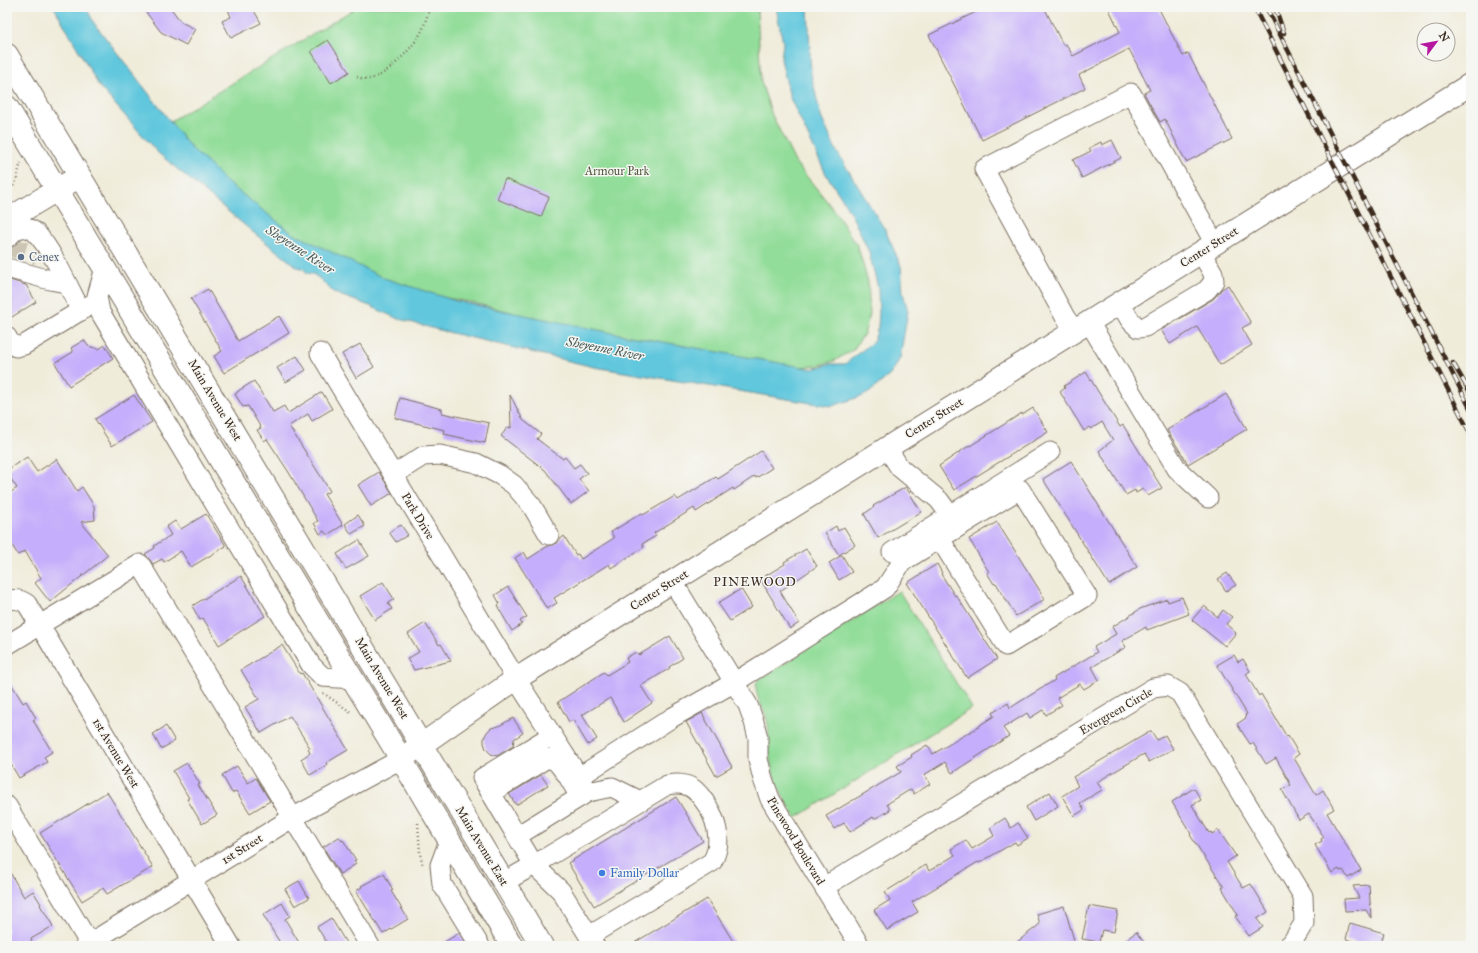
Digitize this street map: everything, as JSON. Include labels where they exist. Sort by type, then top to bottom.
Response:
[{"type":"main road","name":"Main Avenue West","points":[[7,55],[422,745]]},
{"type":"main road","name":"Center Street","points":[[401,759],[516,679],[1471,84]]},
{"type":"main road","name":"Main Avenue West","points":[[7,107],[401,759]]},
{"type":"main road","points":[[7,220],[80,176]]},
{"type":"main road","name":"Main Avenue East","points":[[422,745],[542,946]]},
{"type":"main road","name":"Main Avenue East","points":[[401,759],[512,946]]},
{"type":"street","points":[[1120,303],[1130,320],[1138,328],[1145,327],[1207,290],[1214,281],[1208,248],[1131,93],[984,169],[1065,317],[1082,326],[1177,469],[1208,498]]},
{"type":"street","points":[[7,238],[18,229],[22,228],[28,228],[35,232],[45,257],[66,283],[81,311]]},
{"type":"street","points":[[7,268],[66,283]]},
{"type":"street","points":[[105,268],[97,296],[100,312],[311,665],[323,677],[353,679]]},
{"type":"street","points":[[7,337],[9,341],[16,346],[24,345],[98,300]]},
{"type":"street","name":"Park Drive","points":[[320,353],[516,679],[552,735],[582,788]]},
{"type":"street","points":[[887,448],[900,468],[938,500],[950,515]]},
{"type":"street","points":[[892,552],[1050,452]]},
{"type":"street","points":[[393,475],[423,456],[440,455],[476,463],[500,475],[514,485],[532,506],[549,535]]},
{"type":"street","points":[[192,465],[206,475],[233,481]]},
{"type":"street","points":[[517,836],[582,788],[672,717],[735,682],[885,588],[902,562],[1020,489],[1087,596],[1006,646],[940,539]]},
{"type":"street","points":[[7,645],[140,564],[370,946]]},
{"type":"street","name":"Pinewood Boulevard","points":[[673,582],[748,705],[758,738],[758,760],[770,799],[860,946]]},
{"type":"street","name":"1st Avenue West","points":[[7,600],[22,600],[27,604],[231,946]]},
{"type":"street","name":"Evergreen Circle","points":[[824,887],[1153,688],[1168,686],[1180,694],[1303,896],[1304,923],[1291,944],[1288,946]]},
{"type":"street","points":[[532,747],[537,734],[535,710]]},
{"type":"street","points":[[504,882],[534,865],[667,785],[676,783],[685,784],[694,789],[714,815],[717,826],[718,846],[715,856],[712,862],[592,941],[561,890],[534,865],[482,778],[552,735]]},
{"type":"street","points":[[491,772],[497,763],[508,756],[519,750],[532,747]]},
{"type":"street","points":[[491,793],[547,758],[556,761],[567,775],[582,788],[612,787],[640,801]]},
{"type":"street","name":"1st Street","points":[[89,945],[292,818],[401,759]]},
{"type":"street","points":[[7,806],[89,945]]},
{"type":"street","points":[[449,841],[440,865],[442,884],[480,946]]},
{"type":"path","points":[[357,77],[367,79],[376,77],[385,73],[398,61],[419,36],[431,7]]},
{"type":"path","points":[[7,191],[16,183],[21,162],[25,158]]},
{"type":"green space","name":"Armour Park","points":[[357,7],[757,7],[761,82],[772,115],[795,162],[834,210],[858,247],[868,282],[870,314],[864,334],[853,350],[834,361],[816,366],[794,367],[618,339],[470,302],[416,293],[287,239],[198,160],[169,122]]},
{"type":"green space","points":[[899,591],[972,708],[796,818],[780,790],[774,775],[769,754],[768,724],[757,696],[757,681]]},
{"type":"water","name":"Sheyenne River","points":[[54,7],[86,7],[94,23],[191,148],[224,180],[292,233],[384,278],[456,301],[613,333],[813,369],[829,364],[845,364],[874,341],[878,327],[879,313],[878,288],[869,252],[846,205],[826,174],[790,98],[781,59],[783,43],[776,7],[808,7],[811,74],[821,117],[837,152],[885,230],[901,266],[903,293],[908,311],[900,358],[891,374],[870,392],[863,396],[832,406],[594,367],[435,329],[396,318],[370,306],[334,293],[320,279],[313,274],[307,273],[304,269],[297,267],[254,233],[157,152],[99,86]]},
{"type":"building","points":[[142,7],[170,7],[181,22],[195,29],[186,45],[161,32]]},
{"type":"building","points":[[227,7],[252,7],[261,23],[231,38],[222,21],[231,17]]},
{"type":"building","points":[[986,7],[1044,7],[1063,45],[1066,44],[1073,56],[1120,32],[1108,7],[1158,7],[1183,56],[1188,53],[1232,139],[1186,162],[1165,119],[1160,122],[1144,93],[1150,90],[1129,49],[1079,75],[1085,88],[982,140],[929,35]]},
{"type":"building","points":[[328,40],[349,72],[331,83],[311,51]]},
{"type":"building","points":[[1112,140],[1121,158],[1082,178],[1073,160],[1091,151],[1089,148],[1101,142],[1102,145]]},
{"type":"building","points":[[505,179],[549,197],[541,217],[497,199]]},
{"type":"building","points":[[10,280],[26,285],[36,302],[7,320],[7,282]]},
{"type":"building","points":[[1228,285],[1251,323],[1242,328],[1252,345],[1220,365],[1197,327],[1170,344],[1161,330],[1213,299]]},
{"type":"building","points":[[208,289],[238,341],[279,316],[289,333],[224,373],[214,356],[222,351],[191,299]]},
{"type":"building","points":[[84,340],[88,346],[99,349],[105,345],[113,358],[69,386],[55,363],[73,352],[71,348]]},
{"type":"building","points":[[360,344],[374,367],[356,378],[342,354]]},
{"type":"building","points":[[297,356],[306,370],[286,382],[277,368]]},
{"type":"building","points":[[1086,372],[1120,427],[1123,425],[1162,488],[1148,496],[1143,489],[1136,493],[1135,490],[1126,495],[1099,451],[1113,440],[1102,422],[1091,429],[1089,427],[1084,431],[1060,392],[1065,388],[1064,386]]},
{"type":"building","points":[[254,381],[273,412],[284,406],[288,413],[322,392],[332,409],[312,421],[308,414],[289,426],[330,491],[324,494],[343,525],[327,535],[324,531],[320,534],[314,523],[318,521],[288,471],[267,439],[264,441],[257,430],[261,428],[248,406],[243,407],[235,394]]},
{"type":"building","points":[[1226,394],[1247,429],[1188,464],[1167,430]]},
{"type":"building","points":[[134,395],[152,422],[112,446],[95,419]]},
{"type":"building","points":[[510,395],[523,420],[541,434],[537,439],[563,459],[565,457],[574,468],[580,464],[587,473],[579,479],[589,491],[571,504],[545,470],[501,436],[508,427],[511,428]]},
{"type":"building","points":[[400,398],[442,409],[442,413],[489,423],[485,443],[444,434],[445,430],[395,418]]},
{"type":"building","points":[[1033,408],[1048,432],[954,490],[939,466],[970,445],[1022,413],[1022,415]]},
{"type":"building","points":[[761,451],[772,468],[756,478],[755,476],[734,490],[733,488],[696,512],[694,508],[654,533],[656,536],[642,544],[644,547],[611,568],[609,564],[554,598],[557,603],[547,609],[515,558],[524,552],[528,559],[548,546],[555,544],[564,536],[576,555],[578,554],[581,559],[614,538],[611,532],[642,513],[643,515],[675,496],[678,500],[716,477],[718,479]]},
{"type":"building","points":[[27,457],[37,472],[57,459],[77,491],[82,487],[94,506],[95,520],[81,522],[108,555],[50,602],[35,583],[41,578],[25,551],[18,555],[7,537],[7,495],[17,488],[7,473],[7,470]]},
{"type":"building","points":[[1071,461],[1137,567],[1109,585],[1043,479]]},
{"type":"building","points":[[379,472],[392,493],[371,506],[358,485]]},
{"type":"building","points":[[906,487],[921,512],[878,538],[864,514],[874,507],[873,506]]},
{"type":"building","points":[[206,514],[226,546],[191,567],[181,551],[164,562],[162,559],[153,564],[145,554],[171,535],[166,527],[175,521],[181,529]]},
{"type":"building","points":[[358,515],[365,526],[351,534],[345,524]]},
{"type":"building","points":[[997,522],[1045,599],[1016,616],[996,583],[994,584],[987,573],[989,572],[969,539]]},
{"type":"building","points":[[401,525],[408,535],[396,542],[389,532]]},
{"type":"building","points":[[836,526],[838,531],[844,527],[855,545],[839,555],[825,533]]},
{"type":"building","points":[[359,540],[369,556],[346,569],[337,554]]},
{"type":"building","points":[[806,549],[817,566],[780,591],[799,623],[790,629],[760,579]]},
{"type":"building","points":[[842,555],[852,572],[839,580],[829,563]]},
{"type":"building","points":[[937,564],[942,573],[941,574],[997,659],[967,678],[907,583]]},
{"type":"building","points":[[1227,573],[1236,585],[1226,591],[1218,579]]},
{"type":"building","points":[[241,576],[265,616],[219,645],[203,618],[200,620],[192,606]]},
{"type":"building","points":[[383,582],[394,599],[388,603],[392,609],[375,620],[360,596]]},
{"type":"building","points":[[508,587],[527,617],[520,621],[522,624],[512,631],[499,609],[498,605],[500,604],[495,595]]},
{"type":"building","points":[[741,589],[752,607],[730,621],[718,603]]},
{"type":"building","points":[[1182,597],[1189,614],[1147,630],[1146,627],[1122,641],[1126,647],[1092,667],[1099,680],[1084,689],[1080,684],[1057,698],[1062,705],[1046,715],[1043,710],[1030,718],[1027,713],[1003,728],[1009,736],[952,773],[945,762],[924,775],[930,784],[914,794],[911,789],[887,804],[890,810],[874,819],[873,817],[850,832],[844,823],[834,829],[826,816],[901,772],[897,766],[912,757],[911,755],[927,745],[933,754],[980,726],[994,716],[992,713],[1008,703],[1010,708],[1055,680],[1054,678],[1097,652],[1094,647],[1116,634],[1112,627],[1140,609],[1167,599],[1168,602]]},
{"type":"building","points":[[1204,606],[1218,617],[1223,610],[1232,617],[1226,624],[1236,633],[1225,646],[1192,620]]},
{"type":"building","points":[[425,623],[439,645],[441,644],[451,661],[414,670],[407,659],[419,652],[408,634]]},
{"type":"building","points":[[670,636],[683,658],[641,686],[652,703],[624,722],[610,698],[582,715],[597,739],[588,745],[573,720],[569,722],[558,702],[604,672],[607,675],[628,662],[626,658],[636,652],[639,655]]},
{"type":"building","points":[[282,645],[300,674],[302,673],[348,750],[326,763],[327,765],[310,775],[301,759],[310,753],[308,749],[310,748],[290,716],[261,733],[245,707],[259,699],[241,670]]},
{"type":"building","points":[[1234,655],[1238,662],[1243,659],[1250,671],[1246,674],[1259,696],[1261,694],[1299,754],[1294,758],[1316,795],[1323,790],[1334,809],[1327,813],[1361,870],[1348,878],[1343,870],[1340,871],[1339,869],[1332,873],[1315,845],[1322,841],[1321,839],[1324,837],[1309,814],[1299,820],[1282,790],[1291,785],[1276,758],[1266,764],[1253,743],[1250,744],[1237,724],[1246,718],[1245,715],[1247,714],[1217,665]]},
{"type":"building","points":[[7,677],[23,703],[26,701],[36,718],[33,720],[52,752],[44,757],[47,762],[19,778],[7,758]]},
{"type":"building","points":[[702,713],[732,767],[716,776],[686,722]]},
{"type":"building","points":[[513,718],[523,733],[514,739],[513,746],[497,756],[491,754],[486,749],[484,743],[484,738],[487,732],[491,728],[499,726]]},
{"type":"building","points":[[166,726],[175,741],[161,749],[153,734]]},
{"type":"building","points":[[1151,731],[1157,740],[1165,735],[1173,749],[1149,762],[1144,754],[1097,782],[1102,790],[1080,803],[1084,810],[1074,816],[1062,796],[1078,786],[1073,777]]},
{"type":"building","points":[[187,763],[200,784],[198,785],[217,815],[202,824],[173,771]]},
{"type":"building","points":[[237,766],[248,783],[256,778],[270,801],[250,813],[236,791],[232,793],[222,775]]},
{"type":"building","points":[[541,775],[548,785],[516,805],[509,794]]},
{"type":"building","points":[[1194,788],[1201,800],[1192,805],[1209,833],[1211,832],[1212,834],[1218,830],[1236,856],[1227,862],[1243,888],[1251,884],[1268,912],[1257,919],[1263,927],[1249,936],[1235,916],[1238,915],[1222,888],[1224,887],[1190,835],[1191,834],[1172,802]]},
{"type":"building","points":[[107,792],[153,867],[107,894],[103,888],[82,901],[40,833]]},
{"type":"building","points":[[1050,792],[1058,806],[1034,821],[1026,807]]},
{"type":"building","points":[[676,797],[703,841],[594,906],[568,863]]},
{"type":"building","points":[[1005,818],[1011,828],[1018,823],[1028,838],[1017,845],[1015,842],[979,863],[978,862],[912,902],[918,912],[887,930],[874,910],[890,900],[885,892],[926,865],[929,871],[955,855],[951,849],[966,840],[972,849],[994,836],[990,828]]},
{"type":"building","points":[[339,837],[342,841],[343,840],[356,860],[354,861],[356,864],[340,874],[323,847]]},
{"type":"building","points":[[7,867],[24,897],[33,891],[53,926],[31,939],[32,941],[23,946],[7,946]]},
{"type":"building","points":[[384,874],[393,890],[391,891],[408,919],[383,934],[356,891],[362,887],[361,886]]},
{"type":"building","points":[[299,881],[309,898],[295,906],[285,889]]},
{"type":"building","points":[[1369,885],[1371,918],[1366,910],[1345,911],[1344,899],[1359,898],[1353,886]]},
{"type":"building","points":[[707,899],[736,946],[629,946]]},
{"type":"building","points":[[282,903],[290,916],[285,919],[301,946],[282,946],[263,915]]},
{"type":"building","points":[[1064,906],[1074,940],[1053,946],[1012,946],[1040,924],[1037,914]]},
{"type":"building","points":[[1089,906],[1118,911],[1114,932],[1102,930],[1099,942],[1082,939]]},
{"type":"building","points":[[331,918],[348,946],[329,946],[317,927]]},
{"type":"building","points":[[1350,923],[1384,933],[1380,946],[1356,946],[1357,943],[1346,939]]},
{"type":"building","points":[[1136,932],[1147,946],[1118,946]]},
{"type":"building","points":[[459,933],[467,946],[438,946]]},
{"type":"tunnel","points":[[7,246],[37,255]]},
{"type":"railway","points":[[1254,7],[1471,435]]},
{"type":"railway","points":[[1266,7],[1471,410]]},
{"type":"railway","points":[[1275,7],[1284,33]]},
{"type":"railway","points":[[1453,363],[1471,394]]},
{"type":"place","name":"Cenex","points":[[21,257]]},
{"type":"place","name":"Family Dollar","points":[[602,873]]},
{"type":"district","name":"PINEWOOD","points":[[755,582]]}]
